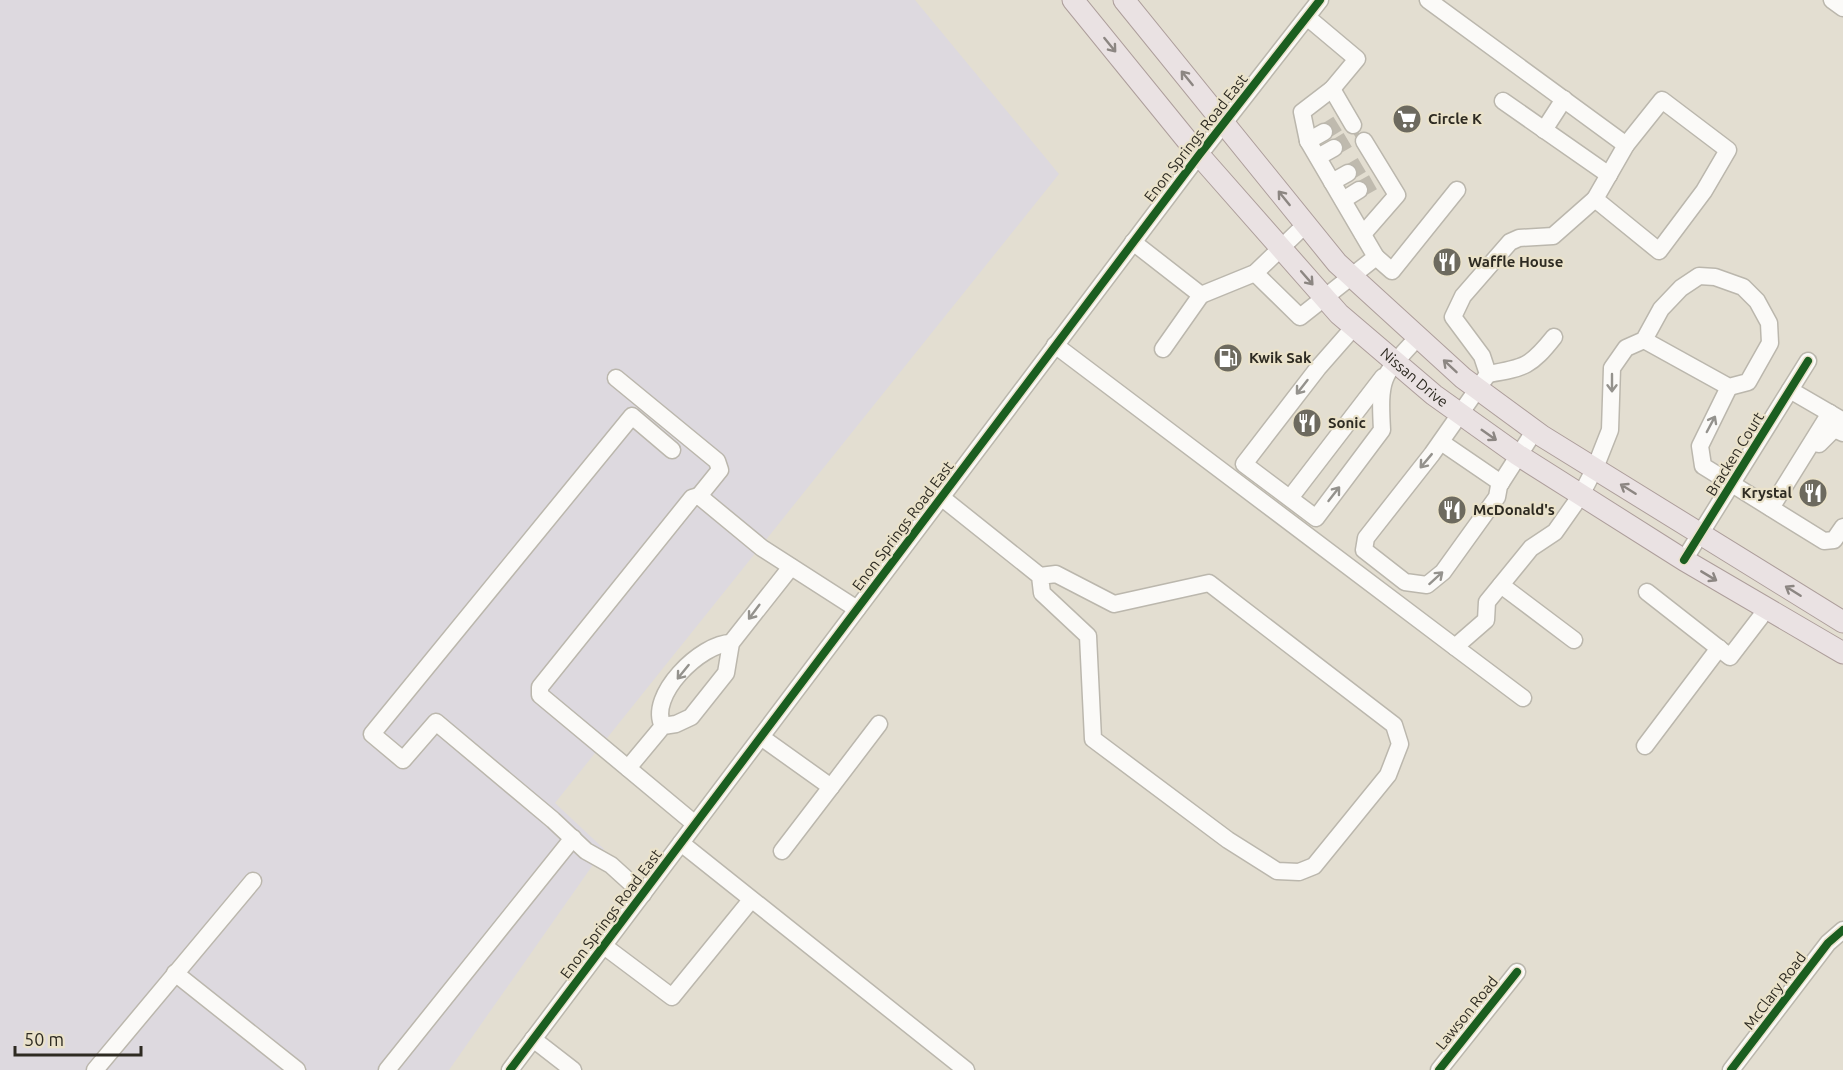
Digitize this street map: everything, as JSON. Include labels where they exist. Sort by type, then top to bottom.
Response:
[{"type":"main road","name":"Nissan Drive","points":[[1073,0],[1199,155],[1390,369],[1461,414],[1518,455],[1684,560],[1843,653]]},
{"type":"main road","name":"Nissan Drive","points":[[1124,0],[1306,224],[1351,275],[1418,337],[1483,382],[1535,430],[1843,622]]},
{"type":"street","name":"Enon Springs Road East","points":[[510,1070],[1055,345],[1320,0]]},
{"type":"street","points":[[1428,0],[1626,145]]},
{"type":"street","points":[[1832,0],[1843,8]]},
{"type":"street","points":[[1307,17],[1357,59],[1332,89],[1302,112],[1308,141],[1376,257],[1392,271],[1457,190]]},
{"type":"street","points":[[1332,89],[1347,121]]},
{"type":"street","points":[[1544,130],[1564,99]]},
{"type":"street","points":[[1483,382],[1482,356],[1453,317],[1463,296],[1510,242],[1519,238],[1553,236],[1594,199],[1626,145],[1662,100],[1728,150],[1704,191],[1659,251],[1594,199]]},
{"type":"street","points":[[1503,101],[1609,174]]},
{"type":"street","points":[[1308,141],[1324,132]]},
{"type":"street","points":[[1363,234],[1396,195],[1380,178],[1369,161],[1364,141]]},
{"type":"street","points":[[1318,157],[1334,148]]},
{"type":"street","points":[[1332,182],[1348,173]]},
{"type":"street","points":[[1343,200],[1359,190]]},
{"type":"street","points":[[1163,349],[1201,295],[1255,273],[1306,224]]},
{"type":"street","points":[[1133,242],[1201,295]]},
{"type":"street","points":[[1255,273],[1300,317],[1376,257]]},
{"type":"street","points":[[1455,646],[1486,620],[1487,602],[1531,548],[1555,532],[1581,495],[1610,430],[1612,368],[1626,348],[1644,340],[1661,309],[1682,288],[1700,276],[1715,277],[1743,287],[1757,301],[1769,323],[1770,343],[1748,382],[1730,387],[1644,340]]},
{"type":"street","points":[[1231,477],[1244,464],[1318,368],[1354,327]]},
{"type":"street","points":[[1290,498],[1390,369],[1418,337]]},
{"type":"street","points":[[1350,567],[1364,550],[1366,538],[1441,442],[1483,382],[1534,362],[1554,337]]},
{"type":"street","points":[[1055,345],[1523,698]]},
{"type":"street","name":"Bracken Court","points":[[1684,560],[1808,361]]},
{"type":"street","points":[[1304,533],[1382,430],[1380,399],[1390,369]]},
{"type":"street","points":[[616,378],[717,461],[720,470],[699,496],[692,498],[540,687],[540,695],[695,824]]},
{"type":"street","points":[[1730,387],[1700,446],[1703,466],[1824,541],[1834,540],[1843,527]]},
{"type":"street","points":[[1774,510],[1837,417],[1790,390]]},
{"type":"street","points":[[643,894],[611,865],[586,850],[436,722],[404,760],[372,734],[632,416],[672,450]]},
{"type":"street","points":[[1774,510],[1823,437],[1834,429],[1843,433]]},
{"type":"street","points":[[1364,550],[1405,582],[1427,585],[1443,572],[1497,497],[1501,483],[1535,430]]},
{"type":"street","points":[[1441,442],[1501,483]]},
{"type":"street","points":[[1244,464],[1316,518]]},
{"type":"street","points":[[699,496],[762,548],[857,609]]},
{"type":"street","points":[[941,497],[1040,576],[1042,593],[1088,636],[1093,739],[1228,840],[1276,871],[1299,872],[1314,866],[1388,775],[1400,744],[1394,725],[1209,583],[1113,604],[1056,574],[1040,576]]},
{"type":"street","points":[[628,768],[663,726],[684,722],[691,717],[726,673],[730,644],[791,567]]},
{"type":"street","points":[[1501,585],[1574,640]]},
{"type":"street","points":[[1647,592],[1730,657],[1766,610]]},
{"type":"street","points":[[663,726],[658,714],[663,700],[696,655],[719,643],[730,644]]},
{"type":"street","points":[[1645,746],[1719,648]]},
{"type":"street","points":[[782,851],[879,724]]},
{"type":"street","points":[[761,736],[831,787]]},
{"type":"street","points":[[387,1070],[573,838]]},
{"type":"street","points":[[681,843],[966,1070]]},
{"type":"street","points":[[95,1070],[253,881]]},
{"type":"street","points":[[604,946],[672,998],[751,900]]},
{"type":"street","name":"McClary Road","points":[[1731,1070],[1828,943],[1843,930]]},
{"type":"street","name":"Lawson Road","points":[[1439,1070],[1517,972]]},
{"type":"street","points":[[175,973],[297,1070]]},
{"type":"street","points":[[533,1039],[573,1070]]},
{"type":"shaded area","points":[[0,0],[915,0],[1059,174],[555,803],[604,849],[449,1070],[0,1070]]},
{"type":"tunnel","points":[[1324,132],[1340,122]]},
{"type":"tunnel","points":[[1334,148],[1359,133]]},
{"type":"tunnel","points":[[1348,173],[1365,163]]},
{"type":"tunnel","points":[[1359,190],[1375,181]]},
{"type":"cycle path","points":[[510,1070],[1199,155],[1320,0]]},
{"type":"cycle path","points":[[1684,560],[1808,361]]},
{"type":"cycle path","points":[[1731,1070],[1828,943],[1843,930]]},
{"type":"cycle path","points":[[1439,1070],[1517,972]]},
{"type":"place","name":"Circle K","points":[[1407,119]]},
{"type":"place","name":"Waffle House","points":[[1447,262]]},
{"type":"place","name":"Kwik Sak","points":[[1228,358]]},
{"type":"place","name":"Sonic","points":[[1307,423]]},
{"type":"place","name":"Krystal","points":[[1813,493]]},
{"type":"place","name":"McDonald's","points":[[1452,510]]}]
